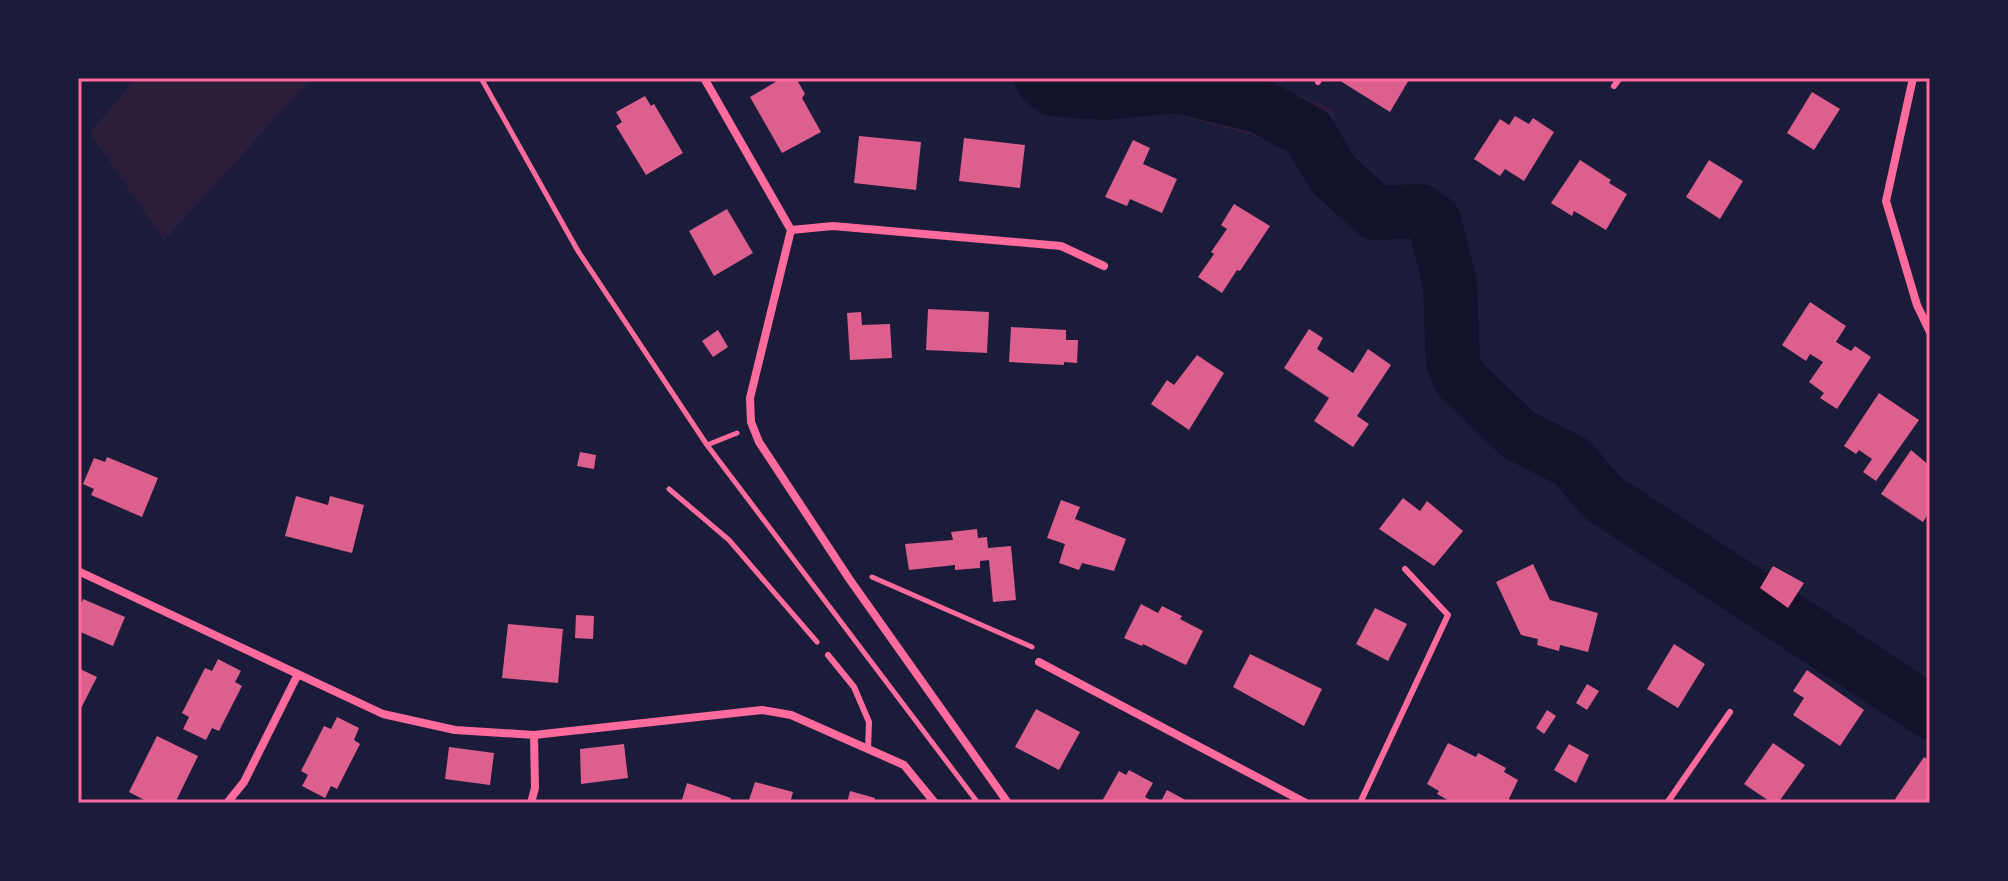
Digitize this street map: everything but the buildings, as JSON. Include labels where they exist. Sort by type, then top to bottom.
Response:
[{"type":"street","points":[[704,78],[791,230],[750,398],[753,427],[759,442],[850,580],[1008,803]]},
{"type":"street","points":[[1913,78],[1886,201],[1917,305],[1930,332]]},
{"type":"street","points":[[791,230],[833,226],[1061,246],[1104,266]]},
{"type":"street","points":[[78,571],[383,714],[455,730],[534,735],[762,710],[791,715],[904,765],[935,803]]},
{"type":"street","points":[[1039,662],[1306,803]]},
{"type":"street","points":[[227,803],[244,782],[298,674]]},
{"type":"street","points":[[531,803],[535,788],[534,735]]},
{"type":"lane","points":[[1614,86],[1620,78]]},
{"type":"lane","points":[[1360,803],[1448,615],[1405,569]]},
{"type":"lane","points":[[828,655],[854,687],[869,722],[868,749]]},
{"type":"lane","points":[[1667,803],[1730,712]]},
{"type":"path","points":[[481,78],[578,251],[707,445],[978,803]]},
{"type":"path","points":[[707,445],[753,427]]},
{"type":"path","points":[[669,489],[729,540],[828,655]]},
{"type":"path","points":[[850,580],[865,574],[1041,651],[1039,662]]},
{"type":"shaded area","points":[[135,78],[312,78],[164,241],[90,133]]},
{"type":"shaded area","points":[[1015,78],[1258,78],[1334,110],[1336,144],[1313,152],[1104,95],[1048,96]]},
{"type":"waterway","points":[[1041,78],[1053,89],[1105,93],[1175,86],[1260,106],[1309,133],[1332,173],[1375,213],[1420,211],[1434,221],[1450,285],[1453,363],[1460,379],[1519,435],[1572,462],[1603,498],[1930,712]]}]
